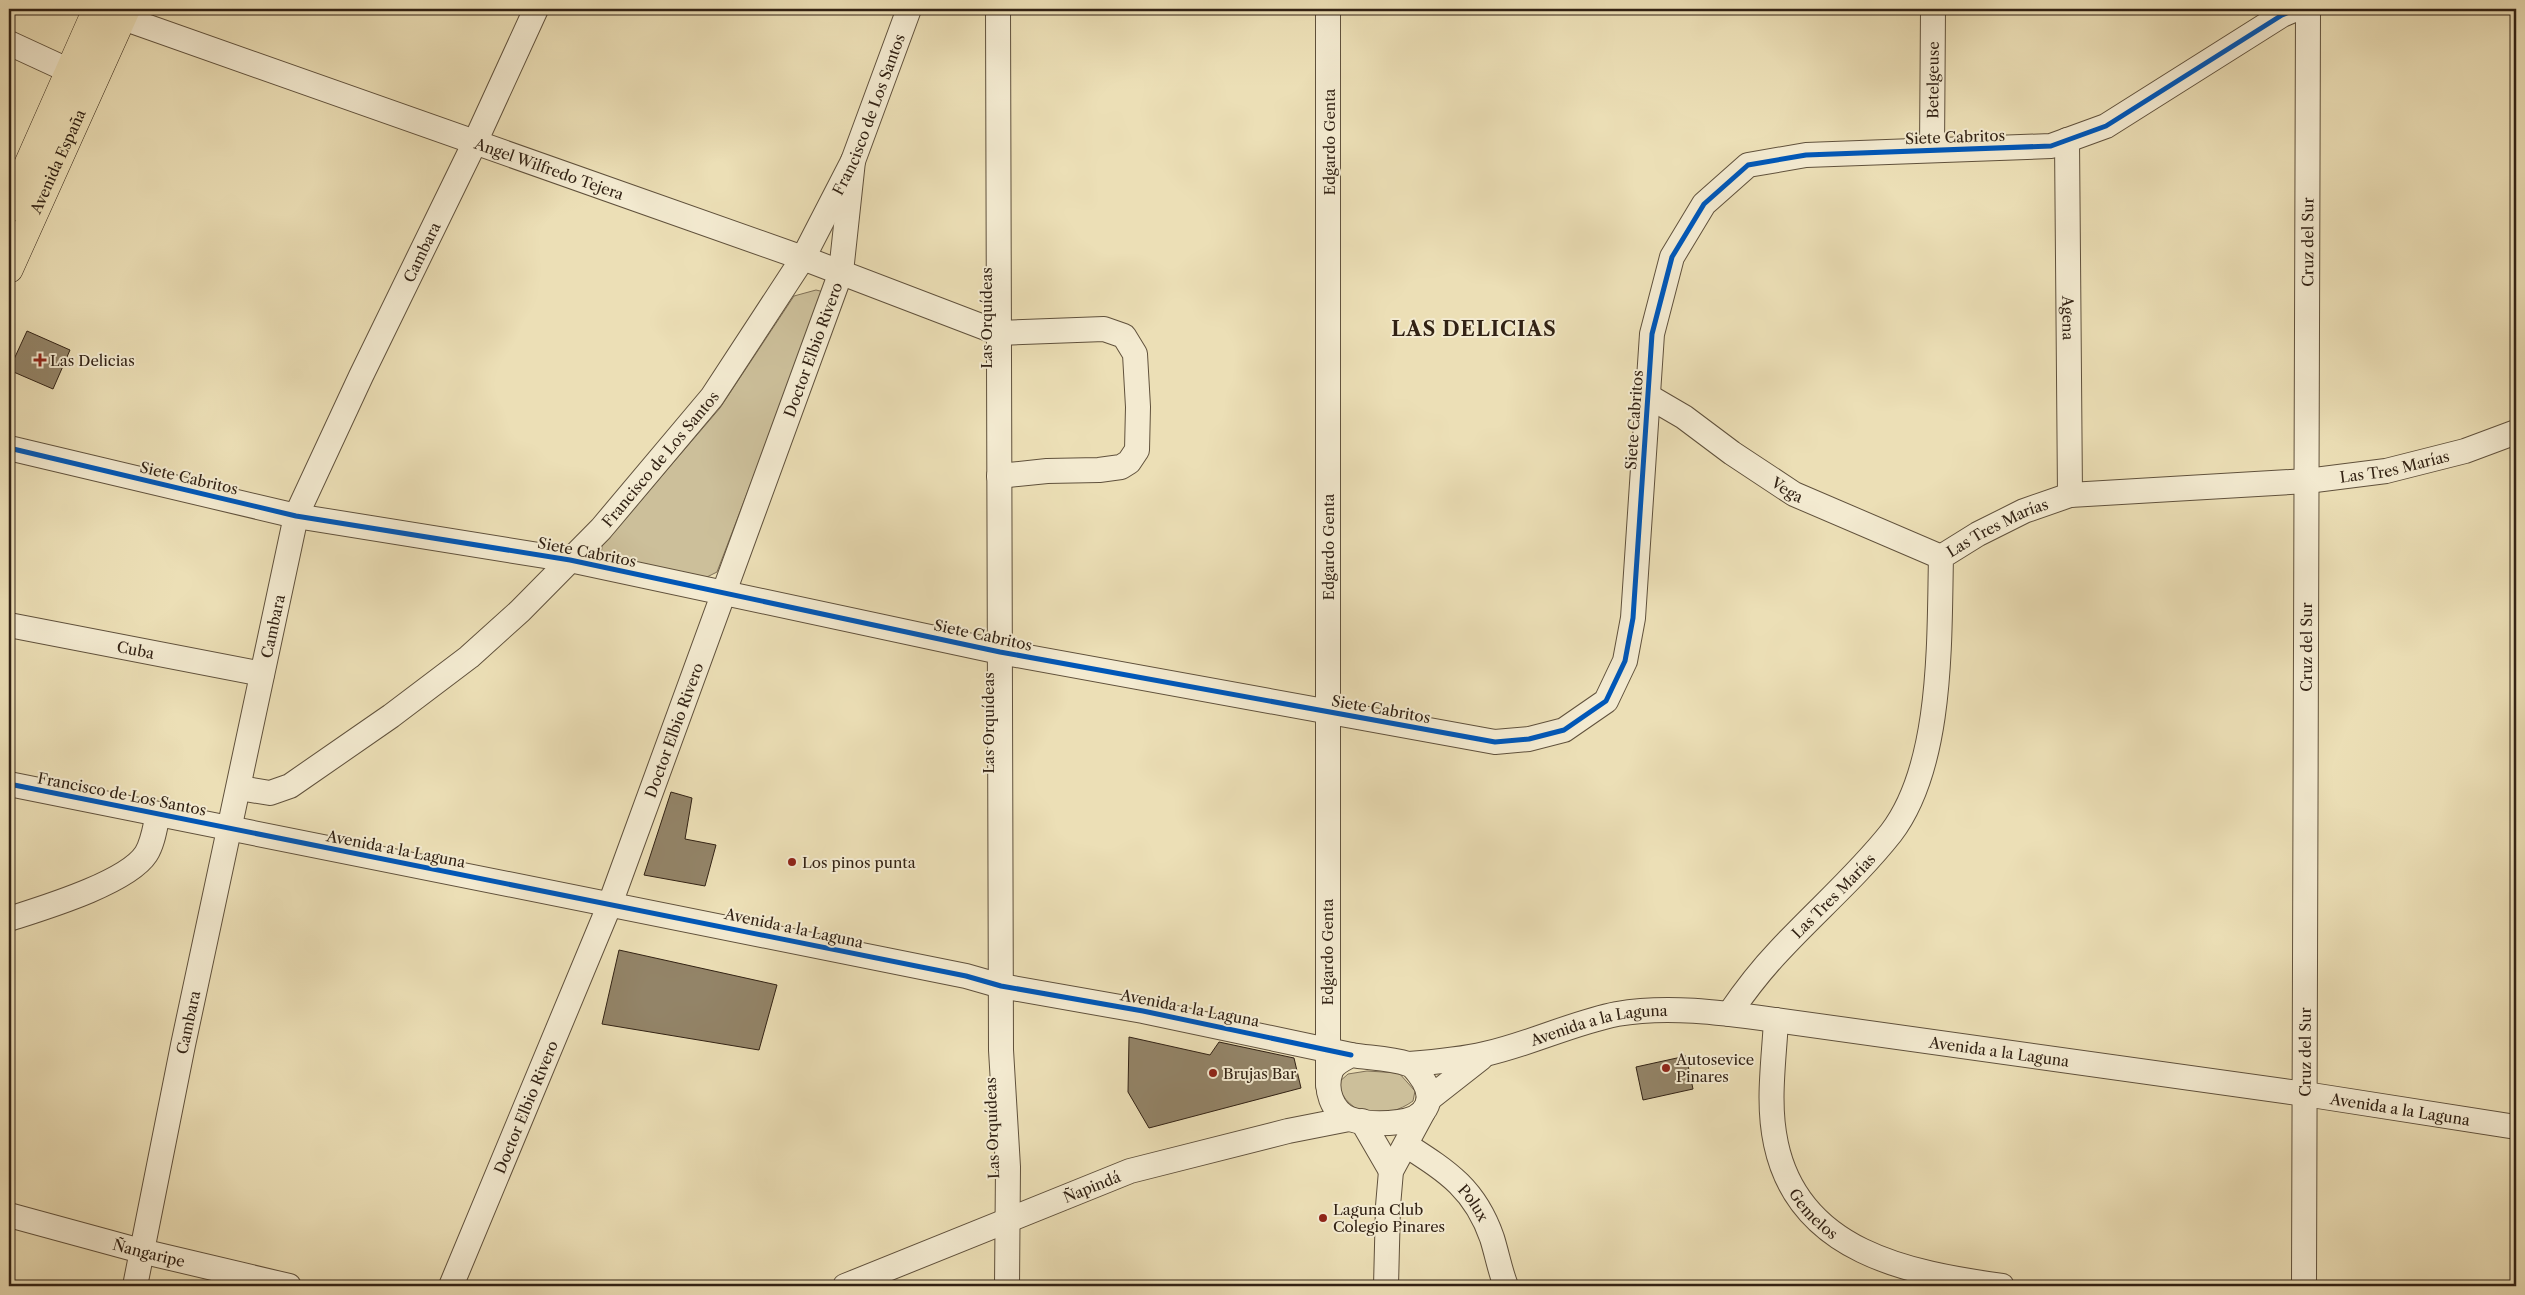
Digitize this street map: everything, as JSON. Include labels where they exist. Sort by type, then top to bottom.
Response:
[{"type":"main road","name":"Avenida España","points":[[82,77],[97,9]]},
{"type":"main road","name":"Avenida España","points":[[9,269],[15,206],[82,77],[124,13]]},
{"type":"street","name":"Angel Wilfredo Tejera","points":[[97,9],[124,13],[803,258],[999,333]]},
{"type":"street","name":"Cambara","points":[[135,1286],[296,516],[361,376],[476,140],[536,9]]},
{"type":"street","name":"Francisco de Los Santos","points":[[239,788],[270,793],[290,786],[384,722],[468,657],[520,611],[602,529],[712,397],[803,258],[853,161],[909,9]]},
{"type":"street","name":"Las Orquídeas","points":[[998,9],[1001,986],[1008,1167],[1006,1221],[1007,1286]]},
{"type":"street","name":"Edgardo Genta","points":[[1328,9],[1328,1085]]},
{"type":"street","name":"Betelgeuse","points":[[1932,9],[1932,150]]},
{"type":"street","name":"Siete Cabritos","points":[[9,448],[296,516],[570,560],[1000,652],[1495,742],[1529,739],[1564,730],[1606,701],[1625,662],[1633,618],[1652,334],[1672,257],[1704,204],[1748,165],[1806,156],[2051,146],[2106,126],[2282,15],[2296,9]]},
{"type":"street","name":"Cruz del Sur","points":[[2304,1286],[2308,9]]},
{"type":"street","points":[[9,43],[82,77]]},
{"type":"street","name":"Agena","points":[[2067,140],[2070,495]]},
{"type":"street","name":"Doctor Elbio Rivero","points":[[451,1286],[610,904],[841,272],[853,161]]},
{"type":"street","points":[[999,333],[1104,329],[1124,336],[1135,354],[1138,407],[1137,450],[1129,462],[1121,467],[999,476]]},
{"type":"street","name":"Vega","points":[[1648,396],[1684,417],[1732,453],[1794,494],[1941,557]]},
{"type":"street","name":"Las Tres Marías","points":[[1729,1014],[1750,983],[1852,878],[1892,831],[1916,787],[1931,729],[1939,646],[1941,557],[1978,534],[2016,515],[2070,495],[2307,481],[2386,471],[2465,451],[2516,432]]},
{"type":"street","name":"Cuba","points":[[9,625],[262,674]]},
{"type":"street","name":"Francisco de Los Santos","points":[[9,784],[230,828]]},
{"type":"street","points":[[9,919],[57,904],[129,872],[140,863],[149,849],[158,814]]},
{"type":"street","name":"Avenida a la Laguna","points":[[230,828],[966,976],[1001,986],[1142,1011],[1351,1055]]},
{"type":"street","name":"Avenida a la Laguna","points":[[1410,1064],[1445,1062],[1487,1054],[1549,1033],[1617,1014],[1667,1010],[1729,1014],[1776,1020],[2304,1094],[2516,1127]]},
{"type":"street","name":"Gemelos","points":[[1776,1020],[1771,1098],[1776,1144],[1791,1189],[1816,1222],[1857,1248],[1908,1270],[2002,1286]]},
{"type":"street","name":"Avenida a la Laguna","points":[[1426,1105],[1463,1070],[1487,1054]]},
{"type":"street","points":[[1386,1286],[1388,1206],[1392,1171],[1426,1105],[1422,1078],[1410,1064],[1351,1055],[1339,1062],[1331,1070],[1328,1085],[1331,1101],[1355,1120],[1392,1171]]},
{"type":"street","points":[[1355,1120],[1390,1124],[1406,1121],[1426,1105]]},
{"type":"street","name":"Ñapindá","points":[[845,1286],[1130,1172],[1260,1138],[1355,1120]]},
{"type":"street","name":"Polux","points":[[1406,1145],[1449,1172],[1464,1186],[1479,1207],[1492,1239],[1506,1286]]},
{"type":"street","name":"Ñangaripe","points":[[9,1215],[141,1251],[289,1286]]},
{"type":"shaded area","points":[[816,290],[824,292],[717,572],[705,578],[601,557],[602,546],[720,408],[794,296]]},
{"type":"shaded area","points":[[1367,1071],[1399,1073],[1415,1091],[1413,1101],[1392,1111],[1380,1113],[1369,1113],[1359,1110],[1350,1104],[1343,1095],[1338,1083],[1348,1074]]},
{"type":"building","name":"Las Delicias","points":[[27,331],[70,350],[53,389],[9,370]]},
{"type":"building","points":[[671,792],[692,798],[685,839],[716,845],[705,886],[644,875]]},
{"type":"building","points":[[619,950],[777,985],[759,1050],[602,1024]]},
{"type":"building","name":"Brujas Bar","points":[[1129,1037],[1210,1055],[1219,1042],[1294,1058],[1301,1088],[1149,1128],[1128,1092]]},
{"type":"building","points":[[1686,1056],[1693,1089],[1643,1100],[1636,1067]]},
{"type":"cycle path","points":[[9,448],[296,516],[570,560],[1000,652],[1495,742],[1529,739],[1564,730],[1606,701],[1625,661],[1633,618],[1652,334],[1672,257],[1704,204],[1748,165],[1806,155],[2051,146],[2106,126],[2282,15],[2296,9]]},
{"type":"cycle path","points":[[9,784],[966,976],[1001,986],[1143,1011],[1351,1055]]},
{"type":"place","name":"Las Delicias","points":[[40,360]]},
{"type":"place","name":"Los pinos punta","points":[[792,862]]},
{"type":"place","name":"Autosevice Pinares","points":[[1666,1068]]},
{"type":"place","name":"Brujas Bar","points":[[1213,1073]]},
{"type":"place","name":"Laguna Club Colegio Pinares","points":[[1323,1218]]},
{"type":"district","name":"LAS DELICIAS","points":[[1474,329]]}]
